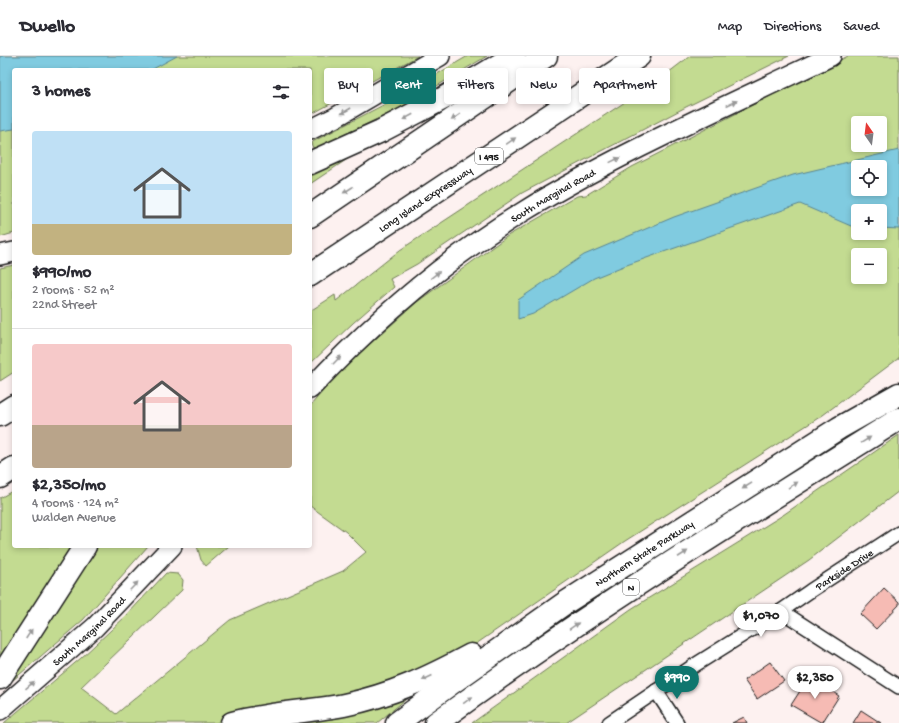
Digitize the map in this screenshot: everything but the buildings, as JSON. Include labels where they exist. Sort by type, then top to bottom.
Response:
[{"type":"highway","points":[[312,162],[381,131],[444,98],[514,56]]},
{"type":"highway","points":[[312,215],[546,56]]},
{"type":"highway","name":"Long Island Expressway","points":[[312,274],[639,56]]},
{"type":"highway","points":[[312,288],[339,256]]},
{"type":"highway","points":[[839,428],[899,377]]},
{"type":"highway","name":"Northern State Parkway","points":[[398,723],[548,615],[642,552],[839,428],[899,394]]},
{"type":"highway","points":[[0,415],[12,407]]},
{"type":"highway","name":"Northern State Parkway","points":[[436,723],[518,664],[639,582],[899,419]]},
{"type":"highway","points":[[0,477],[12,469]]},
{"type":"highway","points":[[0,678],[84,548]]},
{"type":"highway","points":[[232,723],[342,705],[394,692],[445,669],[548,615]]},
{"type":"main road","points":[[312,129],[336,117],[440,56]]},
{"type":"main road","name":"South Marginal Road","points":[[312,386],[343,354],[415,290],[464,251],[522,212],[603,166],[832,56]]},
{"type":"main road","points":[[0,255],[12,252]]},
{"type":"main road","name":"South Marginal Road","points":[[0,710],[95,627],[170,548]]},
{"type":"street","name":"Parkside Drive","points":[[609,723],[695,665],[781,611],[899,533]]},
{"type":"street","points":[[781,611],[899,687]]},
{"type":"street","points":[[656,691],[677,723]]},
{"type":"green space","points":[[0,56],[418,56],[396,68],[381,68],[381,76],[373,81],[373,68],[324,68],[324,104],[330,104],[312,114],[312,68],[12,68],[12,234],[0,237]]},
{"type":"green space","points":[[468,56],[487,56],[467,68],[447,68]]},
{"type":"green space","points":[[690,56],[789,56],[686,107],[522,193],[417,264],[390,279],[394,287],[312,362],[312,310],[335,295],[336,301],[400,250],[622,104],[670,104],[670,71]]},
{"type":"green space","points":[[848,56],[899,56],[899,358],[823,415],[625,541],[450,662],[392,687],[227,718],[216,723],[4,723],[81,658],[126,616],[166,573],[178,574],[183,580],[182,590],[81,687],[116,714],[230,620],[343,571],[366,552],[346,532],[312,507],[312,404],[342,369],[417,302],[509,235],[577,196],[586,195],[632,167]]},
{"type":"green space","points":[[444,70],[444,82],[436,86],[436,75]]},
{"type":"green space","points":[[385,104],[407,104],[319,147],[313,148],[312,142]]},
{"type":"green space","points":[[355,154],[312,183],[312,170]]},
{"type":"green space","points":[[12,265],[12,373],[0,381],[0,268]]},
{"type":"green space","points":[[899,435],[899,491],[809,560],[566,723],[472,723],[631,609],[783,515]]},
{"type":"green space","points":[[12,491],[12,548],[70,548],[0,659],[0,498]]},
{"type":"green space","points":[[94,548],[146,548],[83,620],[12,681],[7,682]]},
{"type":"green space","points":[[198,548],[227,548],[206,566],[201,560]]},
{"type":"green space","points":[[403,695],[405,700],[377,723],[261,723]]},
{"type":"water","points":[[0,56],[177,56],[155,68],[12,68],[12,129],[0,131]]},
{"type":"water","points":[[899,150],[899,229],[887,228],[887,204],[851,204],[851,226],[800,204],[621,267],[594,278],[533,314],[518,319],[518,300],[584,255],[674,217],[793,175],[851,161],[851,196],[887,196],[887,160],[857,160]]}]
